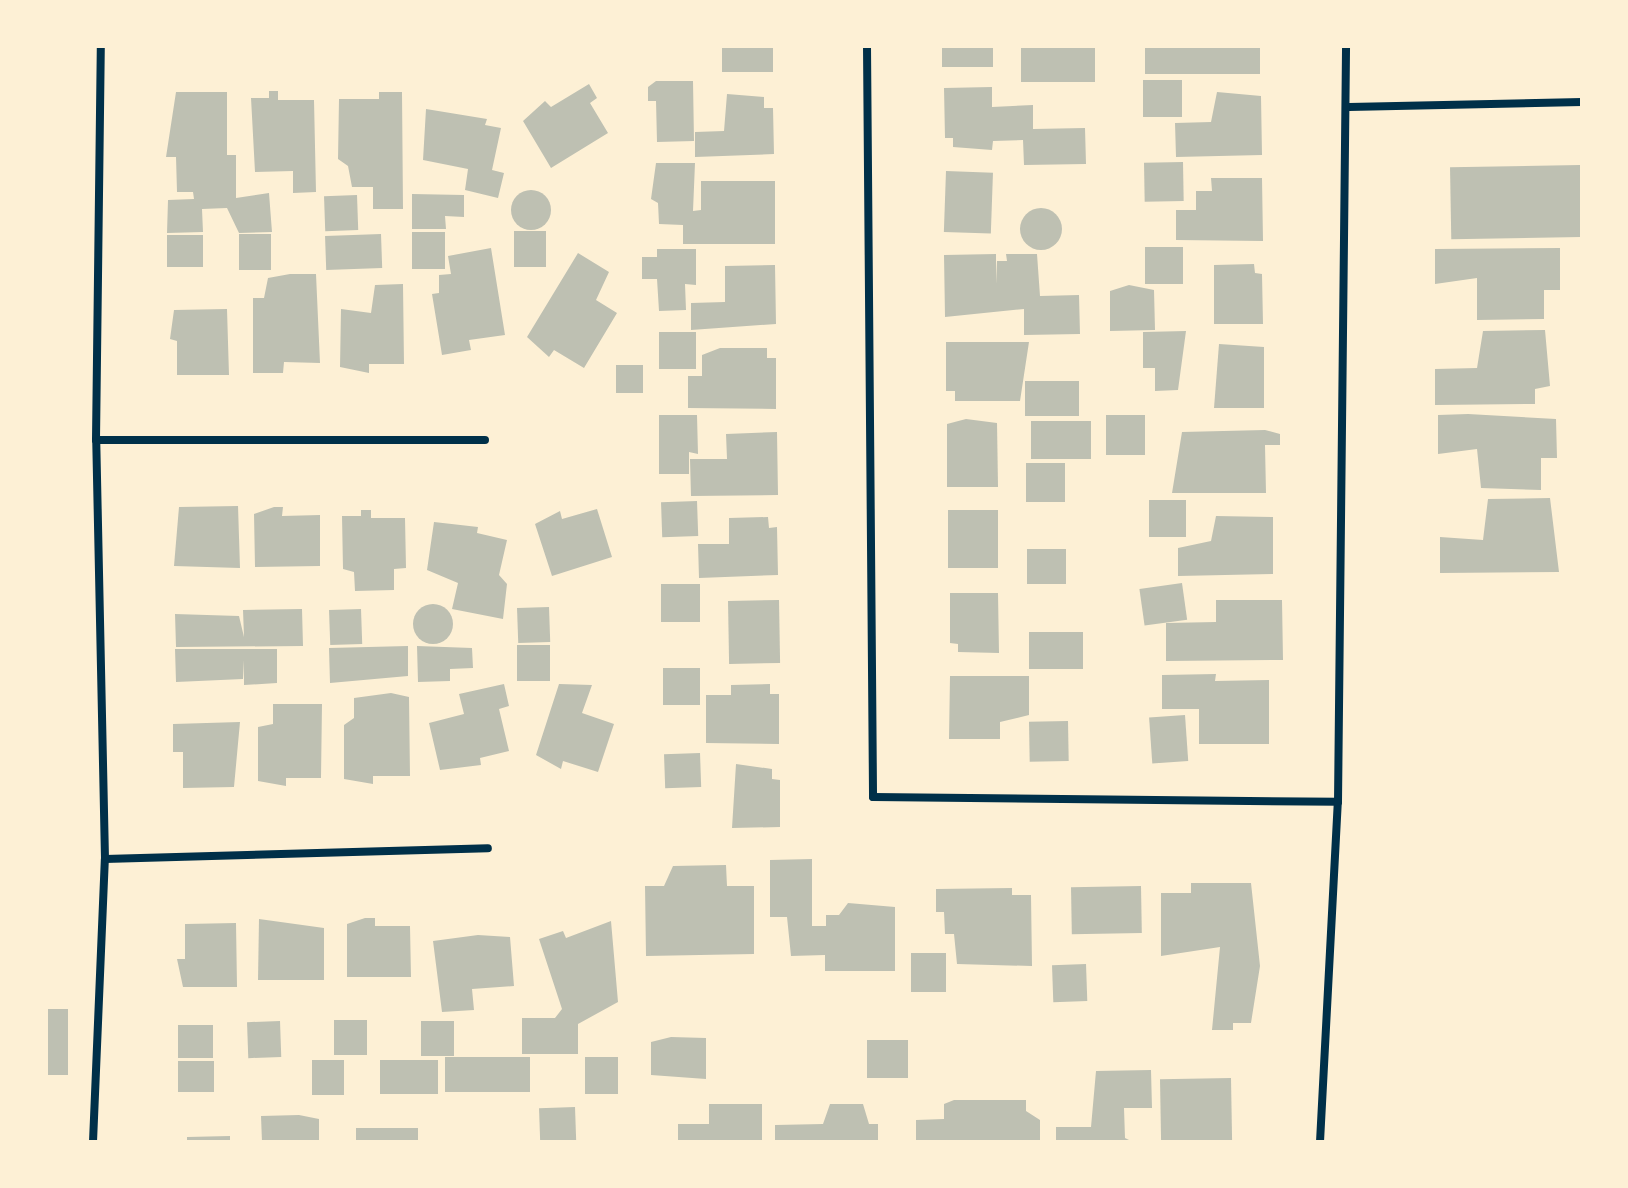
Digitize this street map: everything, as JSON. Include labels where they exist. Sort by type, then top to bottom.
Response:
[{"type":"street","points":[[93,1142],[105,859],[96,440],[101,46]]},
{"type":"street","points":[[867,46],[873,797],[1338,802]]},
{"type":"street","points":[[1320,1142],[1338,802],[1349,107],[1346,46]]},
{"type":"street","points":[[1349,107],[1582,102]]},
{"type":"street","points":[[96,440],[485,440]]},
{"type":"street","points":[[105,859],[488,848]]},
{"type":"building","points":[[722,46],[773,46],[773,72],[722,72]]},
{"type":"building","points":[[942,46],[993,46],[993,67],[942,67]]},
{"type":"building","points":[[1021,46],[1095,46],[1095,82],[1021,82]]},
{"type":"building","points":[[1145,46],[1260,46],[1260,74],[1145,74]]},
{"type":"building","points":[[1143,80],[1182,80],[1182,117],[1143,117]]},
{"type":"building","points":[[656,81],[693,81],[694,141],[657,142],[656,101],[648,101],[648,87]]},
{"type":"building","points":[[589,84],[597,98],[590,103],[608,133],[551,168],[523,121],[545,101],[551,107]]},
{"type":"building","points":[[992,87],[992,107],[1033,105],[1033,129],[1085,128],[1086,164],[1024,165],[1023,140],[993,141],[992,150],[953,147],[953,138],[945,138],[944,88]]},
{"type":"building","points":[[269,91],[278,91],[278,100],[314,100],[316,192],[293,193],[293,171],[255,172],[251,98],[269,98]]},
{"type":"building","points":[[176,92],[227,92],[227,155],[236,155],[236,198],[269,193],[272,232],[239,233],[227,208],[202,209],[203,232],[167,233],[168,200],[194,199],[193,192],[177,192],[176,157],[166,157]]},
{"type":"building","points":[[379,92],[402,92],[403,209],[373,209],[373,187],[352,187],[348,166],[338,159],[339,99],[379,99]]},
{"type":"building","points":[[1217,92],[1261,96],[1262,155],[1176,157],[1175,123],[1211,122]]},
{"type":"building","points":[[727,94],[764,97],[764,108],[773,108],[774,154],[695,157],[695,132],[724,131]]},
{"type":"building","points":[[426,109],[487,119],[485,125],[501,128],[492,170],[504,173],[498,198],[465,190],[468,169],[423,160]]},
{"type":"building","points":[[1183,162],[1184,201],[1145,202],[1144,163]]},
{"type":"building","points":[[656,163],[695,163],[693,211],[701,210],[701,181],[775,181],[775,244],[683,244],[683,225],[659,224],[658,203],[651,199]]},
{"type":"building","points":[[1580,165],[1581,237],[1451,239],[1450,167]]},
{"type":"building","points":[[946,171],[993,173],[991,234],[944,232]]},
{"type":"building","points":[[1211,178],[1262,178],[1263,241],[1176,240],[1176,210],[1196,210],[1196,191],[1212,191]]},
{"type":"building","points":[[531,190],[545,196],[551,210],[545,224],[531,230],[517,224],[511,210],[517,196]]},
{"type":"building","points":[[412,194],[464,195],[464,217],[445,216],[446,229],[412,229]]},
{"type":"building","points":[[357,195],[358,230],[325,231],[324,196]]},
{"type":"building","points":[[1041,208],[1056,214],[1062,229],[1056,244],[1041,250],[1026,244],[1020,229],[1026,214]]},
{"type":"building","points":[[514,231],[546,231],[546,267],[514,267]]},
{"type":"building","points":[[412,232],[445,232],[445,269],[412,269]]},
{"type":"building","points":[[239,234],[271,234],[271,270],[239,270]]},
{"type":"building","points":[[381,234],[382,268],[326,270],[325,236]]},
{"type":"building","points":[[167,235],[203,235],[203,267],[167,267]]},
{"type":"building","points":[[1145,247],[1183,247],[1183,284],[1145,284]]},
{"type":"building","points":[[491,248],[505,335],[469,340],[471,350],[442,355],[432,294],[439,293],[439,275],[451,274],[448,256]]},
{"type":"building","points":[[1560,248],[1560,290],[1544,290],[1544,319],[1477,320],[1477,278],[1435,284],[1435,249]]},
{"type":"building","points":[[657,249],[696,249],[696,285],[685,284],[686,310],[659,311],[657,279],[642,279],[642,257],[657,257]]},
{"type":"building","points":[[578,253],[609,272],[596,300],[617,313],[584,368],[554,350],[549,357],[527,337]]},
{"type":"building","points":[[996,254],[996,284],[997,261],[1007,261],[1006,254],[1037,254],[1040,296],[1079,295],[1080,334],[1024,335],[1024,309],[945,317],[944,255]]},
{"type":"building","points":[[1254,264],[1255,273],[1262,274],[1263,324],[1214,324],[1214,265]]},
{"type":"building","points":[[775,265],[776,324],[691,330],[691,303],[725,302],[725,266]]},
{"type":"building","points":[[316,274],[320,363],[284,362],[283,373],[253,373],[253,298],[264,298],[268,278]]},
{"type":"building","points":[[403,284],[404,364],[369,364],[369,373],[340,367],[341,309],[371,313],[375,285]]},
{"type":"building","points":[[1129,285],[1154,290],[1155,330],[1110,331],[1110,291]]},
{"type":"building","points":[[227,309],[229,375],[177,375],[177,341],[170,339],[174,310]]},
{"type":"building","points":[[1545,330],[1550,386],[1535,389],[1535,404],[1435,405],[1435,369],[1477,368],[1483,331]]},
{"type":"building","points":[[1186,331],[1178,390],[1155,391],[1155,368],[1143,368],[1143,332]]},
{"type":"building","points":[[659,332],[696,332],[696,369],[659,369]]},
{"type":"building","points":[[946,342],[1029,342],[1020,401],[955,401],[955,391],[946,391]]},
{"type":"building","points":[[1219,344],[1264,347],[1264,408],[1214,408]]},
{"type":"building","points":[[720,348],[767,348],[767,358],[776,358],[776,409],[688,408],[688,376],[702,376],[702,355]]},
{"type":"building","points":[[616,365],[643,365],[643,393],[616,393]]},
{"type":"building","points":[[1025,381],[1079,381],[1079,416],[1025,416]]},
{"type":"building","points":[[659,415],[697,415],[698,454],[689,452],[689,474],[659,474]]},
{"type":"building","points":[[1106,415],[1145,415],[1145,455],[1106,455]]},
{"type":"building","points":[[1438,415],[1556,419],[1557,458],[1541,458],[1541,490],[1481,488],[1477,449],[1438,454]]},
{"type":"building","points":[[966,419],[997,423],[998,487],[947,487],[947,424]]},
{"type":"building","points":[[1031,421],[1091,421],[1091,459],[1031,459]]},
{"type":"building","points":[[1265,430],[1280,434],[1280,445],[1265,445],[1266,493],[1172,493],[1182,432]]},
{"type":"building","points":[[777,432],[778,495],[691,496],[690,459],[727,459],[726,434]]},
{"type":"building","points":[[1026,463],[1065,463],[1065,502],[1026,502]]},
{"type":"building","points":[[1550,498],[1559,572],[1440,573],[1440,537],[1483,540],[1488,499]]},
{"type":"building","points":[[1149,500],[1186,500],[1186,537],[1149,537]]},
{"type":"building","points":[[697,501],[698,536],[662,537],[661,502]]},
{"type":"building","points":[[238,506],[240,568],[174,566],[179,507]]},
{"type":"building","points":[[283,507],[282,516],[320,515],[320,566],[255,567],[254,514]]},
{"type":"building","points":[[597,509],[612,557],[552,576],[535,524],[560,511],[562,519]]},
{"type":"building","points":[[361,510],[371,510],[371,518],[405,518],[406,568],[394,569],[394,590],[355,591],[354,572],[343,569],[342,516],[361,516]]},
{"type":"building","points":[[948,510],[998,510],[998,568],[948,568]]},
{"type":"building","points":[[1216,516],[1273,517],[1273,574],[1178,576],[1178,548],[1211,541]]},
{"type":"building","points":[[768,517],[769,528],[777,527],[778,575],[699,578],[698,544],[729,544],[729,518]]},
{"type":"building","points":[[434,522],[478,527],[477,533],[507,540],[499,575],[507,584],[503,619],[452,609],[458,583],[427,570]]},
{"type":"building","points":[[1027,549],[1066,549],[1066,584],[1027,584]]},
{"type":"building","points":[[1182,583],[1187,620],[1145,626],[1139,589]]},
{"type":"building","points":[[661,584],[700,584],[700,622],[661,622]]},
{"type":"building","points":[[950,593],[998,593],[999,653],[958,652],[958,644],[950,643]]},
{"type":"building","points":[[779,600],[780,663],[729,664],[728,601]]},
{"type":"building","points":[[1216,600],[1282,600],[1283,660],[1166,661],[1166,623],[1216,622]]},
{"type":"building","points":[[433,604],[447,610],[453,624],[447,638],[433,644],[419,638],[413,624],[419,610]]},
{"type":"building","points":[[549,607],[550,642],[518,643],[517,608]]},
{"type":"building","points":[[302,609],[303,646],[176,647],[175,614],[239,616],[244,637],[243,610]]},
{"type":"building","points":[[361,609],[362,644],[330,645],[329,610]]},
{"type":"building","points":[[1029,632],[1083,632],[1083,669],[1029,669]]},
{"type":"building","points":[[517,645],[550,645],[550,681],[517,681]]},
{"type":"building","points":[[408,646],[408,676],[330,683],[329,648]]},
{"type":"building","points":[[417,646],[472,648],[473,668],[450,669],[450,681],[418,682]]},
{"type":"building","points":[[175,649],[277,649],[277,683],[244,685],[244,660],[243,679],[176,682]]},
{"type":"building","points":[[663,668],[700,668],[700,705],[663,705]]},
{"type":"building","points":[[1216,674],[1215,681],[1269,680],[1269,744],[1199,744],[1199,709],[1162,709],[1162,675]]},
{"type":"building","points":[[950,676],[1029,676],[1029,715],[1000,722],[1000,739],[949,739]]},
{"type":"building","points":[[504,684],[509,706],[499,709],[509,751],[480,758],[481,765],[440,770],[429,723],[464,714],[459,694]]},
{"type":"building","points":[[559,684],[592,685],[582,713],[614,724],[598,772],[563,761],[561,769],[536,755]]},
{"type":"building","points":[[770,684],[770,694],[779,694],[779,744],[706,743],[706,695],[731,695],[731,685]]},
{"type":"building","points":[[391,693],[409,697],[410,776],[373,776],[373,784],[344,779],[344,725],[354,718],[354,698]]},
{"type":"building","points":[[273,704],[322,704],[321,778],[286,778],[286,786],[258,781],[258,727],[273,724]]},
{"type":"building","points":[[1185,715],[1188,761],[1152,763],[1149,718]]},
{"type":"building","points":[[1068,721],[1069,761],[1030,762],[1029,722]]},
{"type":"building","points":[[240,722],[234,787],[183,788],[183,752],[173,752],[173,724]]},
{"type":"building","points":[[700,753],[701,787],[665,788],[664,754]]},
{"type":"building","points":[[736,764],[772,769],[772,779],[780,780],[780,827],[732,828]]},
{"type":"building","points":[[812,859],[812,926],[826,926],[826,915],[839,915],[848,903],[895,907],[895,971],[825,971],[825,955],[791,956],[787,917],[770,917],[770,860]]},
{"type":"building","points":[[726,865],[727,886],[754,886],[754,954],[646,956],[645,886],[664,886],[673,866]]},
{"type":"building","points":[[1191,883],[1251,883],[1260,966],[1251,1023],[1233,1023],[1233,1030],[1212,1030],[1220,947],[1161,956],[1161,893],[1191,893]]},
{"type":"building","points":[[1141,886],[1142,933],[1072,934],[1071,887]]},
{"type":"building","points":[[1012,888],[1012,895],[1031,895],[1032,966],[957,964],[954,934],[945,934],[944,912],[936,912],[936,889]]},
{"type":"building","points":[[375,918],[375,926],[410,926],[411,977],[347,977],[347,924]]},
{"type":"building","points":[[259,919],[324,928],[324,980],[258,980]]},
{"type":"building","points":[[611,921],[618,1002],[578,1024],[578,1054],[522,1054],[522,1018],[555,1018],[562,1009],[539,939],[563,931],[566,938]]},
{"type":"building","points":[[236,923],[237,987],[183,987],[177,959],[185,959],[185,924]]},
{"type":"building","points":[[478,935],[510,937],[514,986],[472,989],[474,1010],[442,1012],[433,941]]},
{"type":"building","points":[[911,953],[946,953],[946,992],[911,992]]},
{"type":"building","points":[[1086,964],[1087,1001],[1053,1002],[1052,965]]},
{"type":"building","points":[[46,1009],[68,1009],[68,1075],[46,1075]]},
{"type":"building","points":[[334,1020],[367,1020],[367,1055],[334,1055]]},
{"type":"building","points":[[280,1021],[281,1057],[248,1058],[247,1022]]},
{"type":"building","points":[[421,1021],[454,1021],[454,1056],[421,1056]]},
{"type":"building","points":[[178,1025],[213,1025],[213,1058],[178,1058]]},
{"type":"building","points":[[671,1037],[706,1038],[706,1079],[651,1075],[651,1042]]},
{"type":"building","points":[[867,1040],[908,1040],[908,1078],[867,1078]]},
{"type":"building","points":[[445,1057],[530,1057],[530,1092],[445,1092]]},
{"type":"building","points":[[585,1057],[618,1057],[618,1094],[585,1094]]},
{"type":"building","points":[[312,1060],[344,1060],[344,1095],[312,1095]]},
{"type":"building","points":[[380,1060],[438,1060],[438,1094],[380,1094]]},
{"type":"building","points":[[178,1061],[214,1061],[214,1092],[178,1092]]},
{"type":"building","points":[[1151,1070],[1152,1108],[1124,1108],[1125,1138],[1133,1142],[1056,1142],[1056,1127],[1091,1127],[1096,1071]]},
{"type":"building","points":[[1231,1078],[1232,1142],[1161,1142],[1160,1079]]},
{"type":"building","points":[[954,1100],[1026,1100],[1026,1111],[1040,1120],[1040,1142],[916,1142],[916,1120],[944,1119],[944,1104]]},
{"type":"building","points":[[709,1104],[762,1104],[762,1142],[678,1142],[678,1124],[709,1124]]},
{"type":"building","points":[[830,1104],[863,1104],[869,1124],[878,1124],[878,1142],[775,1142],[775,1125],[823,1124]]},
{"type":"building","points":[[575,1107],[576,1142],[540,1142],[539,1108]]},
{"type":"building","points":[[299,1115],[319,1119],[319,1142],[262,1142],[261,1116]]},
{"type":"building","points":[[356,1128],[418,1128],[418,1142],[356,1142]]},
{"type":"building","points":[[230,1136],[230,1142],[187,1142],[187,1137]]}]
